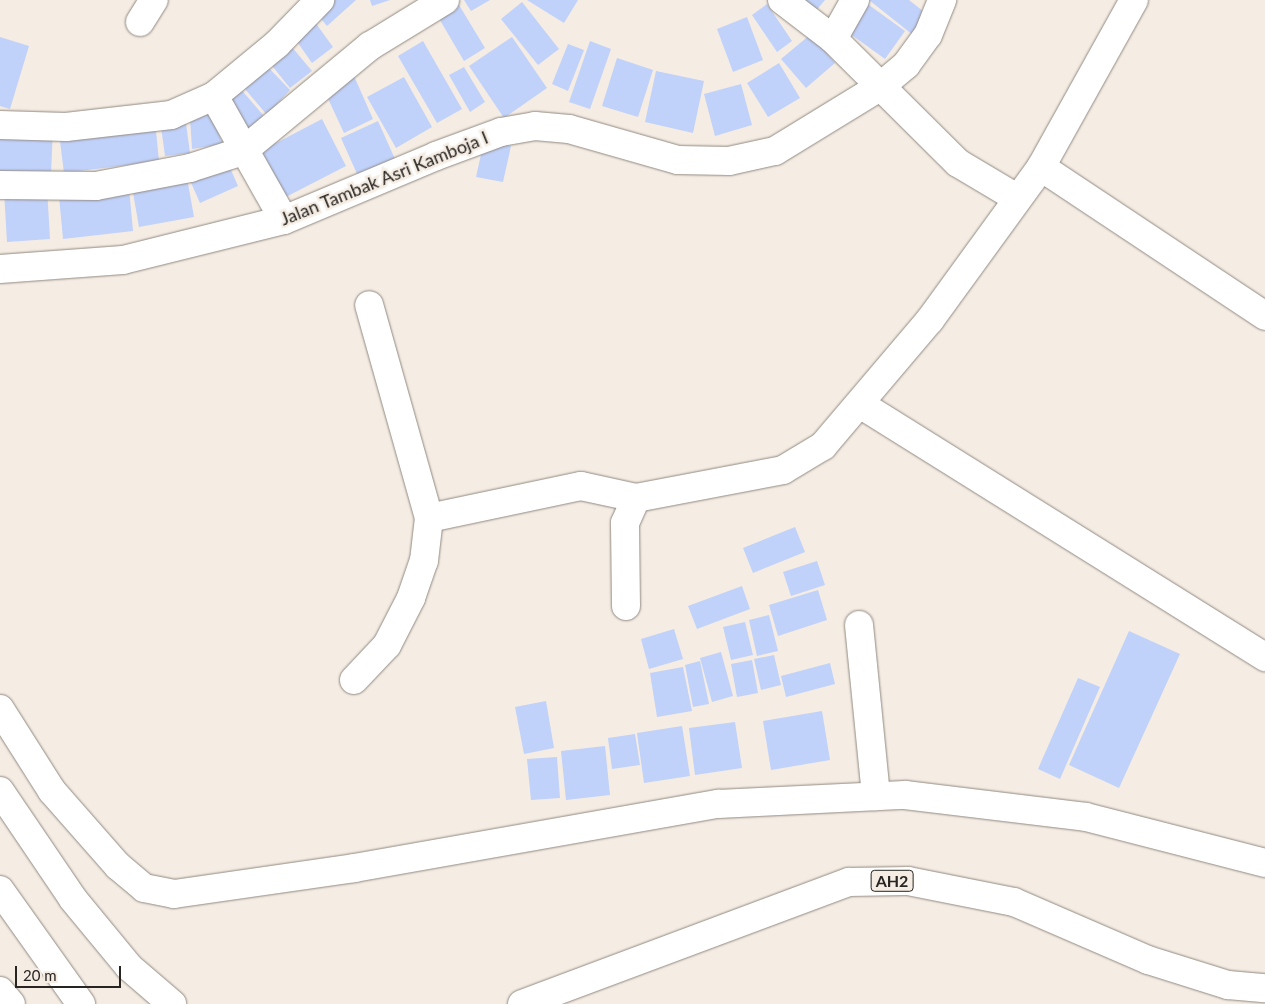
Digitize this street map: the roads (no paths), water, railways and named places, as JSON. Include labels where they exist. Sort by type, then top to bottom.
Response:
[{"type":"main road","points":[[0,125],[66,128],[125,123],[171,115],[214,96],[277,44],[320,0]]},
{"type":"main road","points":[[0,185],[96,186],[190,168],[243,151],[370,46],[446,0]]},
{"type":"main road","points":[[782,0],[833,39],[958,163],[1015,197]]},
{"type":"main road","points":[[833,39],[855,0]]},
{"type":"main road","name":"Jalan Tambak Asri Kamboja I","points":[[0,269],[123,260],[284,220],[436,156],[501,132],[536,126],[569,129],[678,160],[729,161],[775,151],[881,86],[906,65],[928,35],[942,0]]},
{"type":"main road","points":[[429,518],[581,486],[636,498],[783,470],[823,446],[930,320],[1015,197],[1041,167],[1134,0]]},
{"type":"main road","points":[[214,96],[243,151],[284,220]]},
{"type":"main road","points":[[1041,167],[1265,316]]},
{"type":"main road","points":[[354,680],[387,645],[411,598],[424,561],[429,518],[370,305]]},
{"type":"main road","points":[[860,404],[1265,657]]},
{"type":"main road","points":[[626,606],[625,523],[636,498]]},
{"type":"main road","points":[[859,625],[876,796]]},
{"type":"main road","points":[[0,710],[52,791],[118,866],[144,888],[174,894],[354,868],[718,804],[905,795],[1086,817],[1265,862]]},
{"type":"main road","points":[[0,791],[73,898],[129,967],[172,1004]]},
{"type":"main road","name":"AH2","points":[[522,1004],[849,882],[908,881],[1014,902],[1148,960],[1228,985],[1265,988]]},
{"type":"main road","points":[[0,890],[82,1004]]},
{"type":"main road","points":[[0,990],[11,1004]]}]
